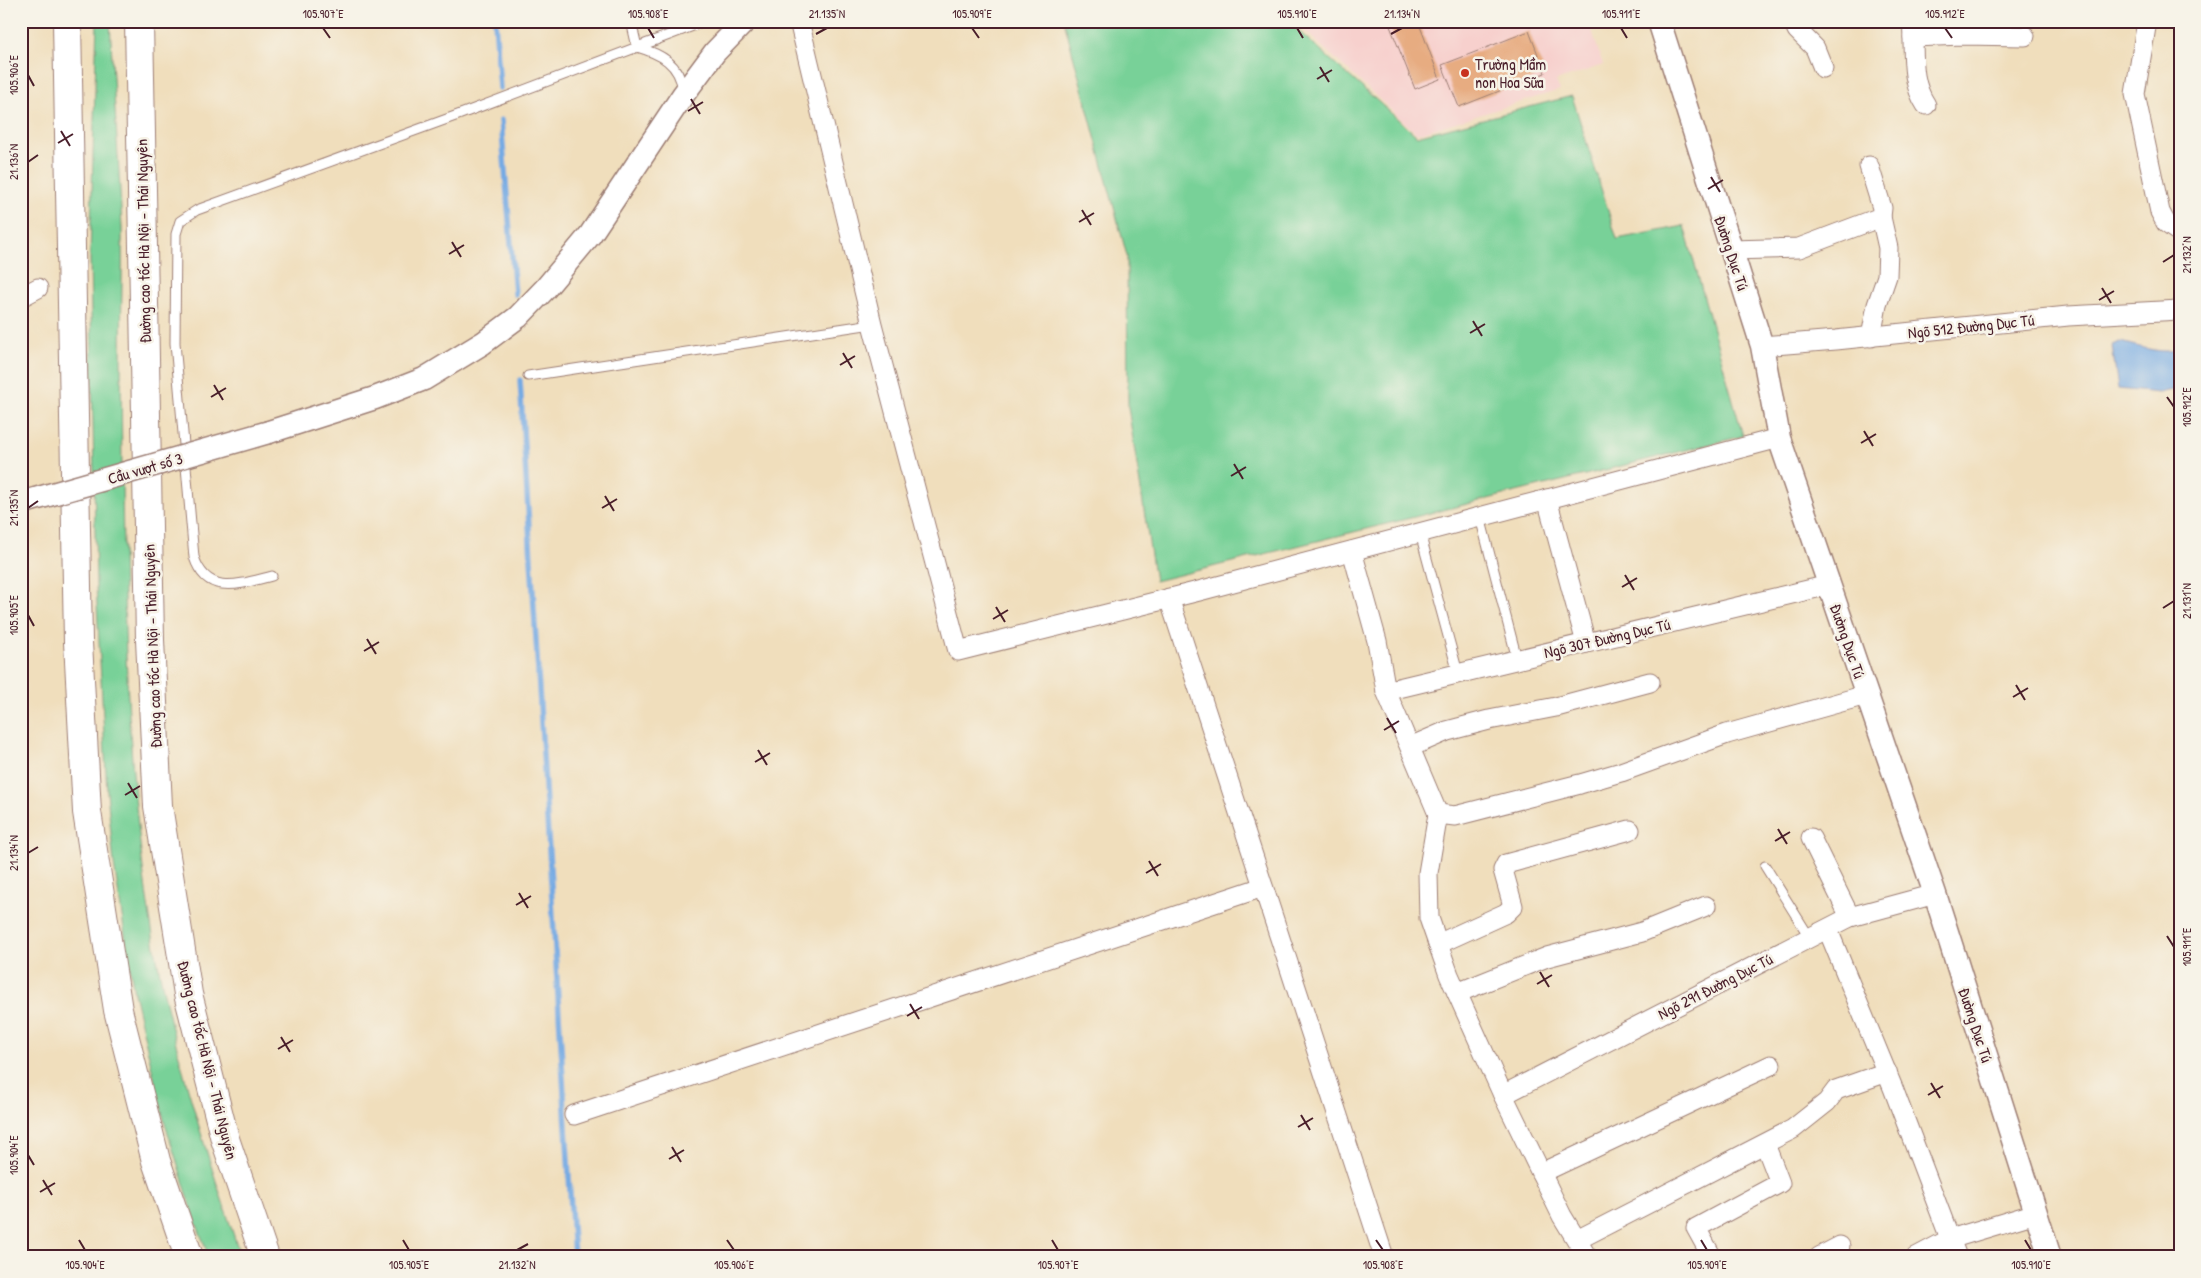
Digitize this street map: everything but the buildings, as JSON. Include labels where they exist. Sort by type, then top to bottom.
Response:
[{"type":"highway","points":[[68,21],[78,632],[87,812],[118,1010],[156,1161],[189,1257]]},
{"type":"highway","name":"Đường cao tốc Hà Nội - Thái Nguyên","points":[[139,21],[150,640],[158,806],[188,994],[225,1139],[265,1257]]},
{"type":"street","name":"Cầu vượt số 3","points":[[21,503],[269,432],[374,398],[424,379],[483,343],[518,317],[545,290],[590,234],[714,52],[745,21]]},
{"type":"street","points":[[799,21],[872,324],[958,651],[1352,551],[1779,438]]},
{"type":"street","name":"Đường Dục Tú","points":[[1659,21],[1762,346],[1779,438],[1934,894],[2050,1257]]},
{"type":"street","points":[[1793,21],[1797,30],[1815,48],[1823,68]]},
{"type":"street","points":[[2147,21],[2135,94],[2160,212],[2166,223],[2180,233]]},
{"type":"street","points":[[1926,105],[1920,95],[1912,66],[1913,29],[1962,35],[2025,36]]},
{"type":"street","points":[[1869,166],[1882,208],[1881,217],[1888,248],[1888,276],[1877,305],[1871,337]]},
{"type":"street","points":[[1731,250],[1799,248],[1881,217]]},
{"type":"street","points":[[21,297],[38,288]]},
{"type":"street","name":"Ngõ 512 Đường Dục Tú","points":[[1762,346],[1871,337],[2068,316],[2180,310]]},
{"type":"street","points":[[1547,499],[1586,643]]},
{"type":"street","points":[[1352,551],[1377,642],[1386,691],[1438,814],[1428,874],[1430,918],[1438,944],[1456,993],[1503,1095],[1562,1216],[1587,1257]]},
{"type":"street","name":"Ngõ 307 Đường Dục Tú","points":[[1386,691],[1829,585]]},
{"type":"street","points":[[1170,598],[1384,1257]]},
{"type":"street","points":[[1410,747],[1456,729],[1489,720],[1556,707],[1650,682]]},
{"type":"street","points":[[1438,814],[1455,816],[1580,784],[1621,772],[1727,734],[1866,695]]},
{"type":"street","points":[[1438,944],[1506,913],[1513,906],[1503,870],[1506,864],[1630,830]]},
{"type":"street","points":[[1811,838],[1850,917]]},
{"type":"street","points":[[574,1115],[1263,887]]},
{"type":"street","name":"Ngõ 291 Đường Dục Tú","points":[[1503,1095],[1828,930],[1850,917],[1934,894]]},
{"type":"street","points":[[1456,993],[1547,957],[1642,932],[1706,906]]},
{"type":"street","points":[[1828,930],[1887,1072],[1957,1257]]},
{"type":"street","points":[[1541,1173],[1771,1065]]},
{"type":"street","points":[[1577,1240],[1793,1129],[1814,1114],[1836,1090],[1887,1072]]},
{"type":"street","points":[[1712,1257],[1696,1228],[1780,1183],[1765,1144]]},
{"type":"street","points":[[1916,1257],[1950,1238],[2036,1213]]},
{"type":"street","points":[[1819,1257],[1840,1246]]},
{"type":"lane","points":[[632,21],[637,47]]},
{"type":"lane","points":[[272,576],[245,583],[218,584],[202,574],[194,557],[175,343],[176,234],[180,221],[197,210],[706,21]]},
{"type":"lane","points":[[637,47],[655,53],[670,62],[681,78],[683,95]]},
{"type":"lane","points":[[528,376],[872,324]]},
{"type":"lane","points":[[1480,517],[1517,659]]},
{"type":"lane","points":[[1420,533],[1458,673]]},
{"type":"lane","points":[[1765,866],[1810,939]]},
{"type":"shaded area","name":"Trường Mầm non Hoa Sữa","points":[[1294,21],[1589,21],[1603,65],[1556,81],[1560,90],[1417,134]]},
{"type":"green space","points":[[97,21],[110,21],[121,202],[122,507],[126,655],[130,729],[144,875],[155,948],[172,1027],[204,1142],[241,1257],[209,1257],[197,1225],[165,1124],[134,993],[114,864],[107,792],[96,586],[90,257]]},
{"type":"green space","points":[[1064,21],[1287,21],[1417,136],[1572,96],[1617,239],[1684,226],[1743,436],[1155,581],[1128,407],[1127,256]]},
{"type":"water","points":[[2120,342],[2142,348],[2166,351],[2180,349],[2180,388],[2159,393],[2118,389],[2112,345]]},
{"type":"waterway","points":[[495,21],[500,88]]},
{"type":"waterway","points":[[501,120],[515,294]]},
{"type":"waterway","points":[[520,380],[574,1257]]},
{"type":"place","name":"Trường Mầm non Hoa Sữa","points":[[1465,73]]}]
